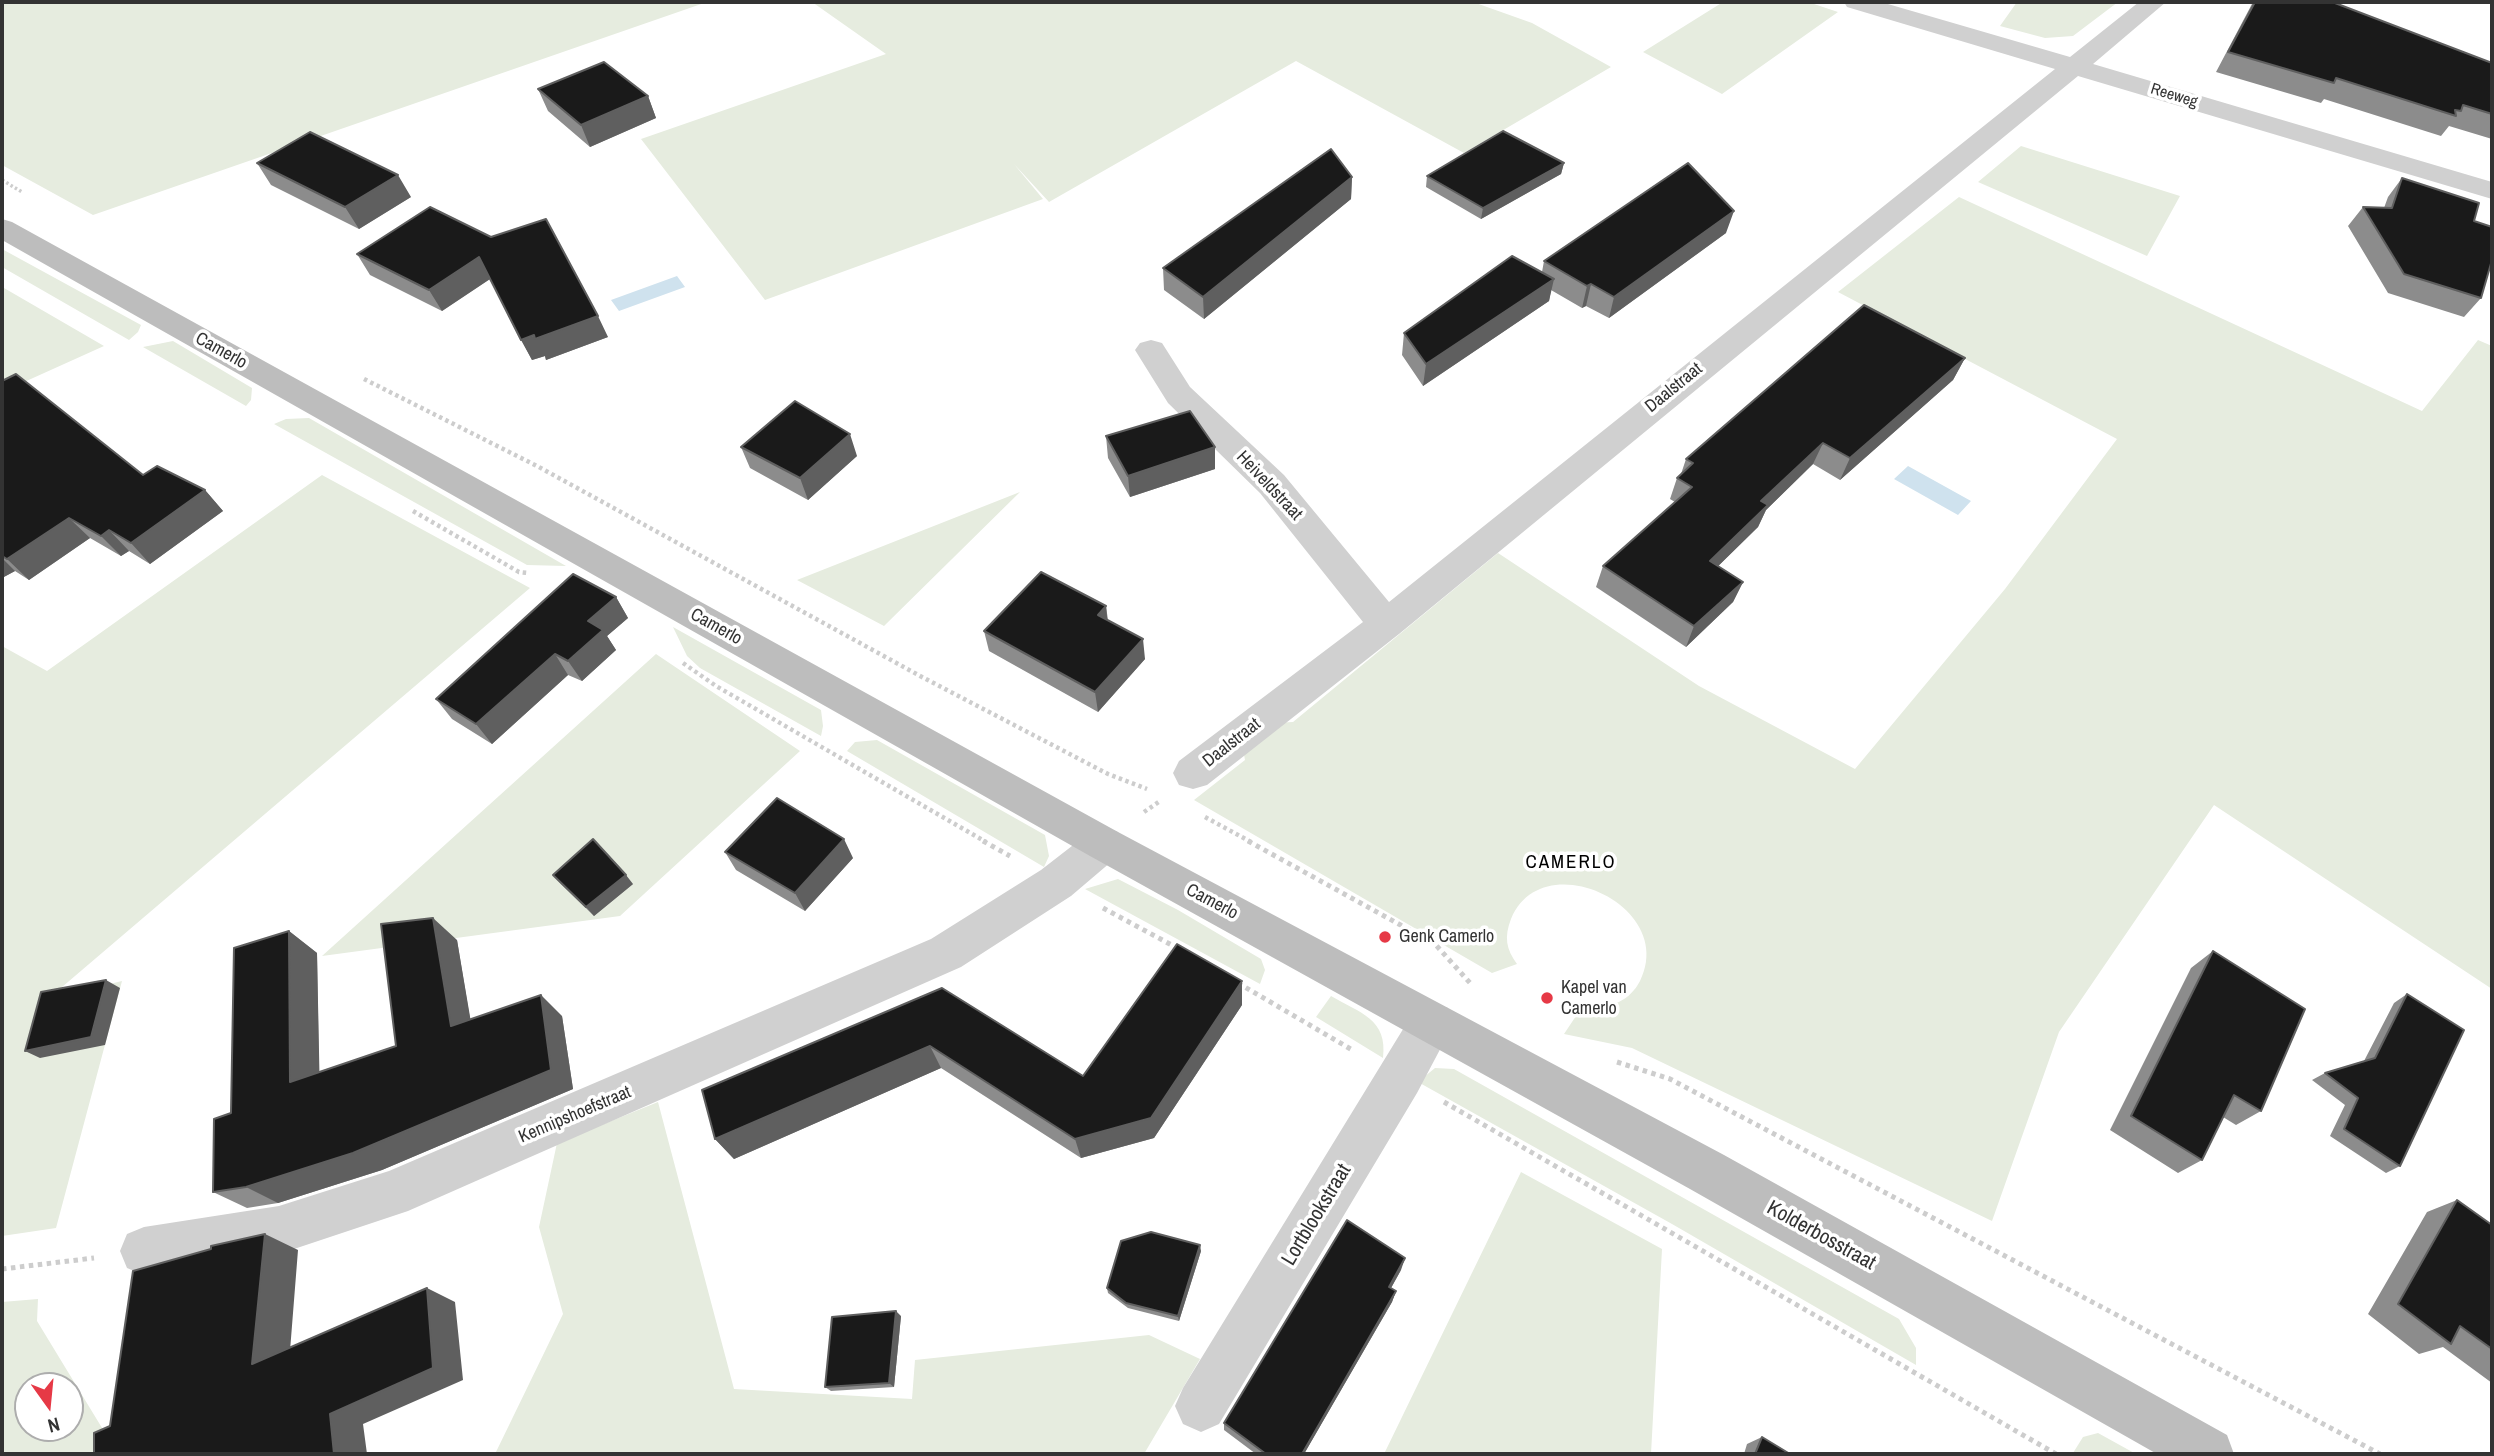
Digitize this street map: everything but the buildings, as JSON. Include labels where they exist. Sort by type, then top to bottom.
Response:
[{"type":"main road","name":"Camerlo","points":[[2,228],[1120,832],[1432,1023]]},
{"type":"main road","name":"Kolderbosstraat","points":[[1432,1023],[1707,1172],[2208,1454]]},
{"type":"street","name":"Reeweg","points":[[1856,2],[2492,191]]},
{"type":"street","name":"Daalstraat","points":[[1179,785],[1386,624],[2154,2]]},
{"type":"street","name":"Heiveldstraat","points":[[1151,350],[1179,395],[1272,484],[1386,624]]},
{"type":"street","name":"Kennipshoefstraat","points":[[144,1251],[279,1230],[391,1195],[947,953],[1056,883],[1120,832]]},
{"type":"street","name":"Lortblookstraat","points":[[1201,1406],[1432,1023]]},
{"type":"path","points":[[2,180],[25,193]]},
{"type":"path","points":[[355,374],[537,466],[910,670],[1108,774],[1154,791]]},
{"type":"path","points":[[676,654],[681,662],[716,686],[1056,883],[1181,950]]},
{"type":"path","points":[[1120,832],[1179,785]]},
{"type":"path","points":[[1203,816],[1435,944],[1478,993]]},
{"type":"path","points":[[1227,977],[2056,1454]]},
{"type":"path","points":[[1609,1059],[1670,1079],[2380,1454]]},
{"type":"path","points":[[2,1269],[144,1251]]},
{"type":"shaded area","points":[[2,2],[707,2],[93,215],[2,165]]},
{"type":"shaded area","points":[[812,2],[1473,2],[1532,23],[1611,67],[1464,153],[1296,61],[1049,202],[1014,164],[1043,199],[765,300],[641,139],[886,54]]},
{"type":"shaded area","points":[[1723,2],[1808,2],[1838,12],[1722,94],[1643,52]]},
{"type":"shaded area","points":[[2017,2],[2118,2],[2073,36],[2045,38],[2000,26]]},
{"type":"shaded area","points":[[2021,146],[2180,196],[2147,256],[1978,182]]},
{"type":"shaded area","points":[[1959,197],[2422,411],[2478,340],[2492,346],[2492,989],[2214,805],[2059,1032],[1992,1221],[1632,1048],[1564,1034],[1582,1007],[1608,1006],[1623,1000],[1640,981],[1647,954],[1640,929],[1624,908],[1601,893],[1575,885],[1550,886],[1527,897],[1511,919],[1507,932],[1508,948],[1517,964],[1492,973],[1194,800],[1245,760],[1243,749],[1273,723],[1293,722],[1498,553],[1699,686],[1855,769],[2005,589],[2117,439],[1838,292]]},
{"type":"shaded area","points":[[2,249],[141,325],[138,332],[129,340],[2,267]]},
{"type":"shaded area","points":[[2,287],[4,288],[104,346],[2,392]]},
{"type":"shaded area","points":[[173,341],[252,388],[251,400],[246,406],[143,347]]},
{"type":"shaded area","points":[[309,418],[566,566],[527,565],[274,424],[286,419]]},
{"type":"shaded area","points":[[322,475],[530,588],[48,999],[122,981],[56,1228],[2,1236],[2,646],[47,671]]},
{"type":"shaded area","points":[[1020,492],[884,626],[797,580]]},
{"type":"shaded area","points":[[673,627],[821,710],[821,736],[700,668],[687,656]]},
{"type":"shaded area","points":[[656,654],[800,751],[620,916],[322,956]]},
{"type":"shaded area","points":[[877,740],[1045,835],[1049,856],[1044,867],[847,751],[855,742]]},
{"type":"shaded area","points":[[1118,879],[1178,910],[1261,959],[1265,970],[1260,984],[1085,889]]},
{"type":"shaded area","points":[[1331,996],[1362,1013],[1376,1026],[1381,1034],[1383,1058],[1316,1017]]},
{"type":"shaded area","points":[[1435,1068],[1454,1069],[1899,1319],[1916,1348],[1916,1365],[1418,1082]]},
{"type":"shaded area","points":[[658,1102],[734,1389],[912,1399],[915,1360],[1149,1335],[1200,1359],[1144,1454],[495,1454],[563,1314],[539,1227],[557,1143]]},
{"type":"shaded area","points":[[1521,1172],[1662,1249],[1651,1454],[1384,1454]]},
{"type":"shaded area","points":[[38,1299],[37,1321],[68,1372],[14,1372],[14,1442],[84,1442],[84,1398],[113,1446],[110,1454],[2,1454],[2,1302]]},
{"type":"shaded area","points":[[2098,1433],[2136,1454],[2073,1453],[2083,1437]]},
{"type":"water","points":[[677,276],[685,287],[619,311],[611,300]]},
{"type":"water","points":[[1908,466],[1971,501],[1958,515],[1894,479]]},
{"type":"place","name":"Genk Camerlo","points":[[1385,937]]},
{"type":"place","name":"Kapel van Camerlo","points":[[1547,998]]},
{"type":"district","name":"CAMERLO","points":[[1571,863]]}]
